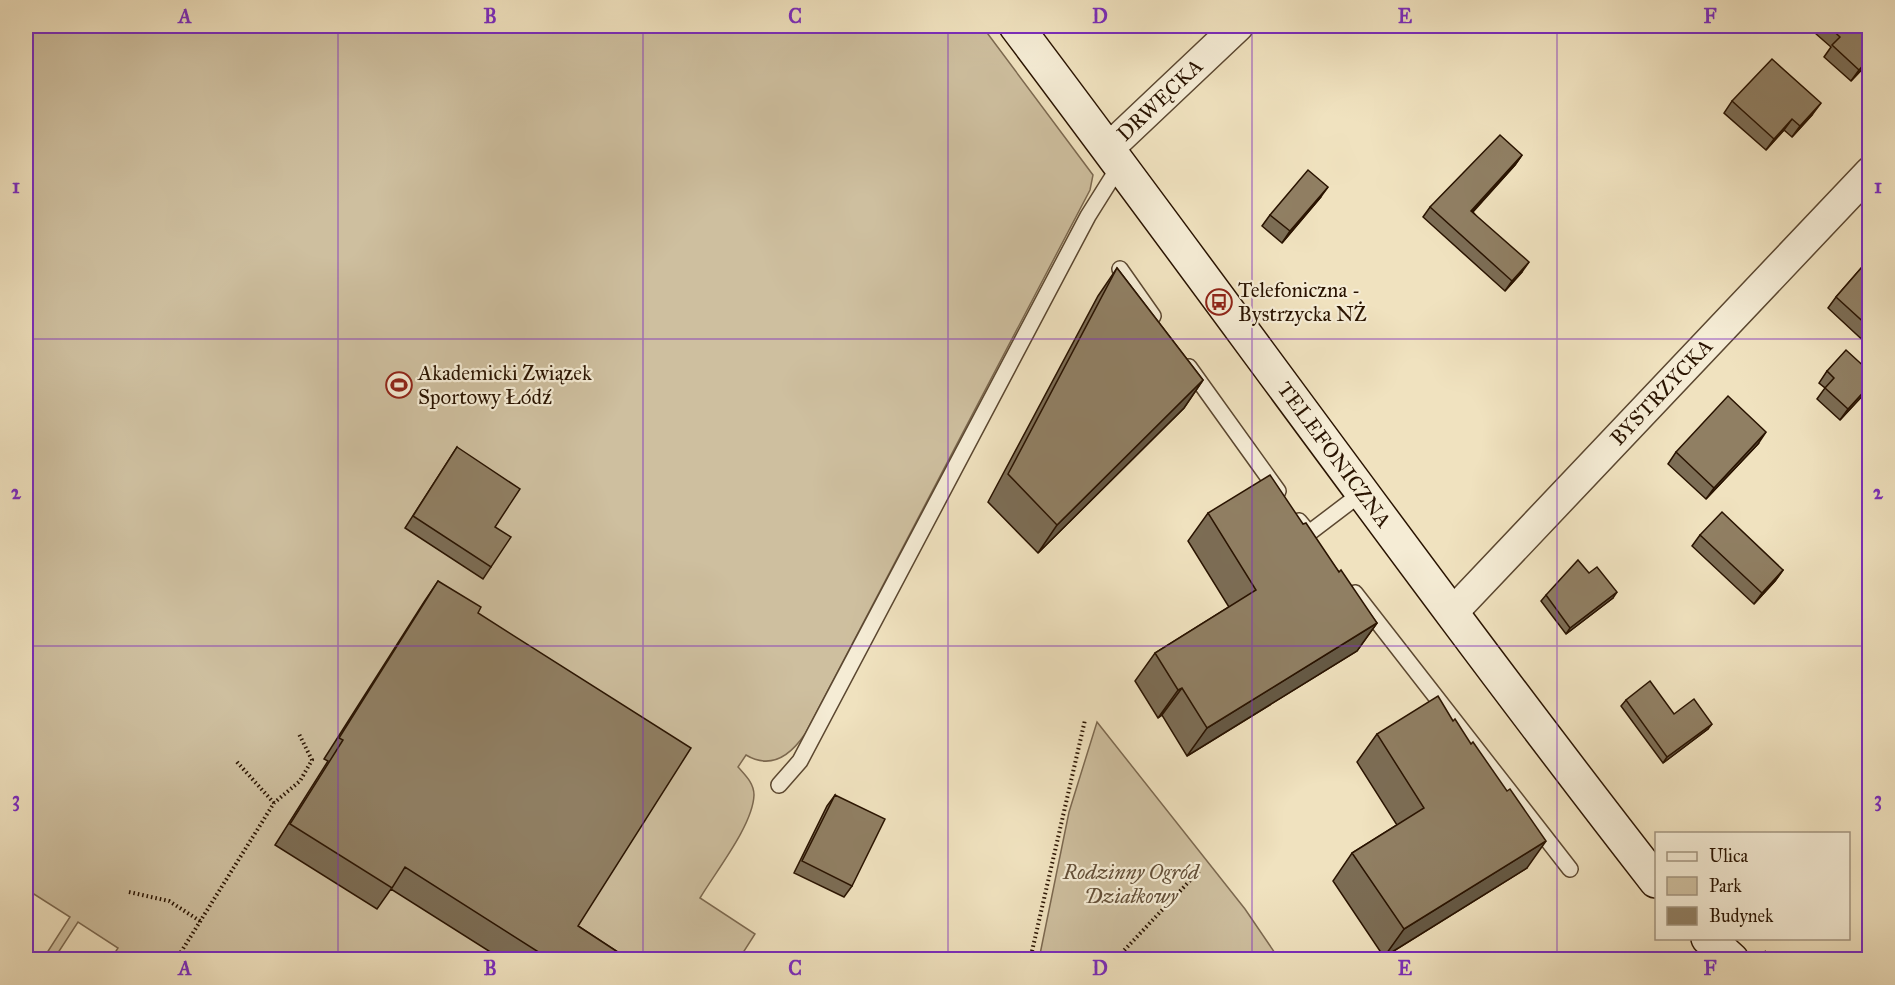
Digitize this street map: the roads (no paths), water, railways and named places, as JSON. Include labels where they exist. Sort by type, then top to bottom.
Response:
[{"type":"street","name":"TELEFONICZNA","points":[[1016,26],[1115,157],[1219,302],[1655,880]]},
{"type":"street","name":"DRWĘCKA","points":[[1115,157],[1238,26]]},
{"type":"street","name":"BYSTRZYCKA","points":[[1453,612],[1869,172]]},
{"type":"street","points":[[1709,940],[1732,960]]},
{"type":"lane","points":[[779,785],[800,761],[1088,216],[1115,157]]},
{"type":"lane","points":[[1120,269],[1160,325]]},
{"type":"lane","points":[[1179,353],[1312,538],[1363,492]]},
{"type":"lane","points":[[1345,581],[1570,869]]},
{"type":"place","name":"Telefoniczna - Bystrzycka NŻ","points":[[1219,302]]},
{"type":"place","name":"Akademicki Związek Sportowy Łódź","points":[[399,385]]},
{"type":"park label","name":"Rodzinny Ogród Działkowy","points":[[1131,884]]}]
